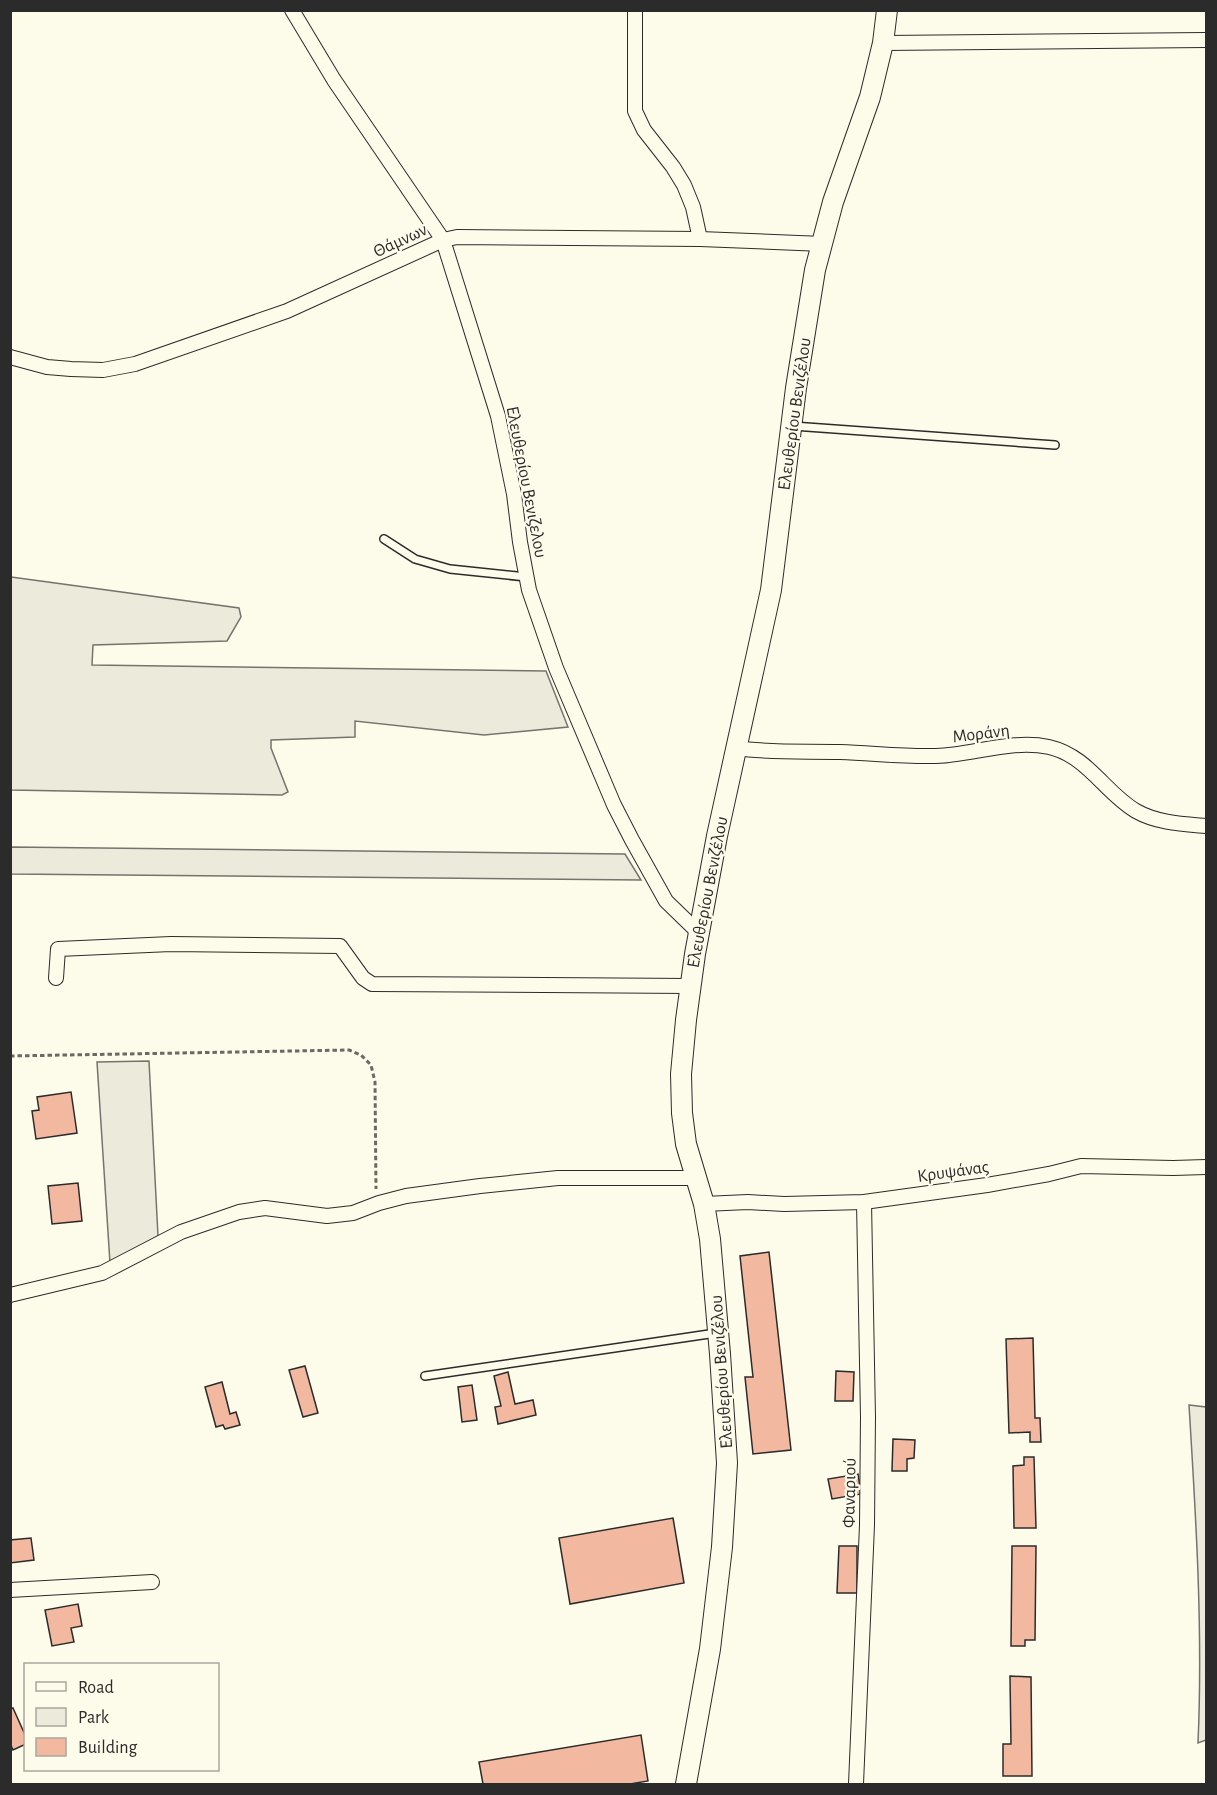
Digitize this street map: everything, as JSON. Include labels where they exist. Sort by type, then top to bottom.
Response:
[{"type":"main road","name":"Ελευθερίου Βενιζέλου","points":[[686,1785],[710,1649],[726,1503],[726,1444],[710,1239],[704,1204],[686,1144],[681,1097],[683,1048],[690,986],[736,748],[771,590],[791,426],[815,270],[833,202],[870,97],[883,43],[887,10]]},
{"type":"street","name":"Ελευθερίου Βενιζελου","points":[[292,10],[334,80],[443,240],[498,416],[514,494],[526,577],[536,614],[556,668],[614,805],[666,901],[699,933]]},
{"type":"street","points":[[635,10],[635,111],[644,130],[684,185],[693,207],[700,239]]},
{"type":"street","points":[[883,43],[1206,40]]},
{"type":"street","name":"Θάμνων","points":[[10,357],[47,367],[71,369],[103,370],[135,364],[287,311],[443,240],[469,236],[700,239],[822,244]]},
{"type":"street","name":"Μοράνη","points":[[736,748],[770,752],[936,756],[1002,747],[1048,747],[1080,761],[1127,805],[1143,814],[1159,820],[1206,826]]},
{"type":"street","points":[[56,978],[58,949],[171,944],[340,946],[363,978],[372,984],[690,986]]},
{"type":"street","name":"Κρυψάνας","points":[[704,1204],[864,1202],[987,1185],[1081,1166],[1206,1167]]},
{"type":"street","points":[[10,1295],[102,1273],[181,1232],[239,1212],[265,1208],[327,1216],[353,1214],[379,1203],[406,1196],[558,1178],[695,1178]]},
{"type":"street","name":"Φαναριού","points":[[856,1785],[867,1525],[868,1417],[864,1202]]},
{"type":"street","points":[[10,1590],[152,1582]]},
{"type":"lane","points":[[791,426],[1055,445]]},
{"type":"lane","points":[[384,538],[415,559],[450,568],[526,577]]},
{"type":"lane","points":[[425,1376],[718,1333]]},
{"type":"path","points":[[10,1056],[349,1050],[361,1055],[371,1065],[375,1082],[375,1181],[379,1203]]},
{"type":"green space","points":[[11,577],[239,608],[241,617],[227,641],[93,645],[92,665],[546,671],[568,727],[484,735],[355,721],[355,737],[271,740],[271,748],[288,792],[282,795],[11,790]]},
{"type":"green space","points":[[11,847],[625,854],[641,880],[11,874]]},
{"type":"green space","points":[[149,1061],[158,1236],[110,1263],[97,1062]]},
{"type":"green space","points":[[1189,1405],[1206,1407],[1206,1740],[1198,1743],[1199,1616]]},
{"type":"building","points":[[71,1092],[77,1133],[36,1139],[32,1111],[39,1110],[37,1097]]},
{"type":"building","points":[[78,1183],[82,1221],[52,1224],[48,1186]]},
{"type":"building","points":[[769,1252],[791,1450],[753,1454],[745,1377],[753,1377],[740,1256]]},
{"type":"building","points":[[1033,1338],[1035,1418],[1040,1418],[1041,1442],[1030,1442],[1030,1432],[1009,1433],[1006,1339]]},
{"type":"building","points":[[305,1366],[318,1413],[303,1417],[289,1370]]},
{"type":"building","points":[[836,1371],[854,1372],[853,1401],[835,1401]]},
{"type":"building","points":[[508,1372],[515,1404],[533,1400],[536,1415],[498,1424],[495,1407],[501,1406],[494,1376]]},
{"type":"building","points":[[222,1382],[230,1414],[236,1412],[240,1425],[225,1429],[223,1425],[216,1427],[205,1387]]},
{"type":"building","points":[[472,1385],[477,1420],[462,1422],[458,1387]]},
{"type":"building","points":[[893,1439],[915,1440],[914,1458],[907,1459],[907,1471],[892,1471]]},
{"type":"building","points":[[1024,1457],[1034,1457],[1036,1528],[1014,1528],[1013,1466],[1024,1465]]},
{"type":"building","points":[[858,1474],[861,1494],[832,1499],[828,1479]]},
{"type":"building","points":[[673,1518],[684,1583],[570,1604],[559,1538]]},
{"type":"building","points":[[31,1538],[34,1560],[10,1563],[10,1540]]},
{"type":"building","points":[[839,1546],[857,1546],[857,1593],[837,1593]]},
{"type":"building","points":[[1012,1546],[1036,1546],[1035,1640],[1025,1640],[1025,1646],[1011,1646]]},
{"type":"building","points":[[78,1604],[82,1626],[71,1628],[74,1642],[52,1646],[45,1610]]},
{"type":"building","points":[[1010,1676],[1031,1677],[1032,1776],[1003,1776],[1003,1744],[1011,1744]]},
{"type":"building","points":[[13,1708],[24,1733],[24,1745],[13,1750],[10,1743],[10,1709]]},
{"type":"building","points":[[641,1735],[648,1781],[630,1784],[483,1784],[479,1762]]}]
